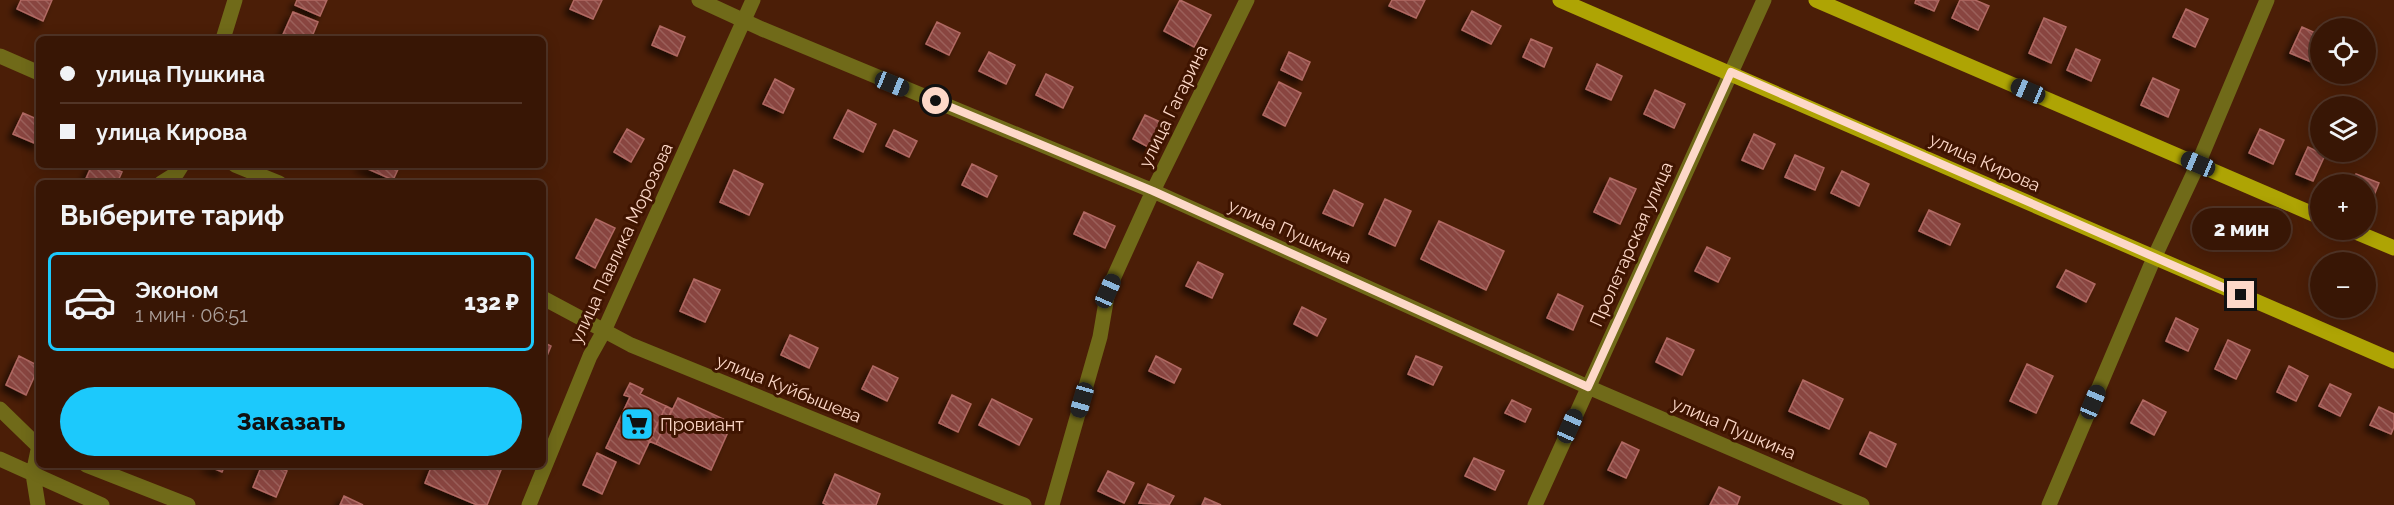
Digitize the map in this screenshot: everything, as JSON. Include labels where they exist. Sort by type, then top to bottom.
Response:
[{"type":"main road","name":"улица Кирова","points":[[1560,0],[1731,72],[2394,361]]},
{"type":"main road","points":[[1816,0],[2310,212]]},
{"type":"main road","points":[[2374,240],[2394,248]]},
{"type":"street","points":[[224,36],[235,0]]},
{"type":"street","name":"улица Пушкина","points":[[699,0],[744,21],[1153,191],[1588,387],[1862,505]]},
{"type":"street","name":"улица Павлика Морозова","points":[[546,463],[590,356],[604,331],[753,0]]},
{"type":"street","name":"улица Гагарина","points":[[1052,505],[1100,337],[1108,291],[1153,191],[1247,0]]},
{"type":"street","name":"Пролетарская улица","points":[[1535,505],[1764,0]]},
{"type":"street","points":[[2049,505],[2267,0]]},
{"type":"street","points":[[0,56],[36,72]]},
{"type":"street","points":[[166,180],[177,173],[180,168]]},
{"type":"street","points":[[242,168],[272,180]]},
{"type":"street","name":"улица Куйбышева","points":[[546,300],[632,345],[1024,505]]},
{"type":"street","points":[[0,409],[36,443]]},
{"type":"street","points":[[0,459],[102,505]]},
{"type":"street","points":[[36,460],[33,474],[38,505]]},
{"type":"street","points":[[94,468],[188,505]]},
{"type":"street","name":"улица Павлика Морозова","points":[[529,505],[544,468]]},
{"type":"building","points":[[21,0],[52,0],[43,21],[17,9]]},
{"type":"building","points":[[297,0],[327,0],[320,16],[295,5]]},
{"type":"building","points":[[574,0],[602,0],[593,19],[570,9]]},
{"type":"building","points":[[1180,0],[1211,15],[1194,47],[1164,31]]},
{"type":"building","points":[[1392,0],[1425,0],[1416,18],[1389,6]]},
{"type":"building","points":[[1916,0],[1939,0],[1934,11],[1915,3]]},
{"type":"building","points":[[1960,0],[1975,0],[1989,6],[1978,30],[1952,18]]},
{"type":"building","points":[[2186,9],[2208,19],[2195,47],[2173,37]]},
{"type":"building","points":[[1472,11],[1501,26],[1491,44],[1462,30]]},
{"type":"building","points":[[293,12],[318,22],[312,36],[282,36]]},
{"type":"building","points":[[2044,18],[2066,27],[2051,63],[2029,53]]},
{"type":"building","points":[[937,22],[960,33],[949,55],[926,44]]},
{"type":"building","points":[[660,26],[685,37],[677,56],[652,45]]},
{"type":"building","points":[[2302,27],[2310,31],[2310,61],[2290,53]]},
{"type":"building","points":[[1531,39],[1552,48],[1544,67],[1523,57]]},
{"type":"building","points":[[2076,49],[2100,60],[2091,81],[2067,70]]},
{"type":"building","points":[[989,52],[1015,65],[1006,84],[979,71]]},
{"type":"building","points":[[1289,52],[1310,62],[1302,80],[1281,70]]},
{"type":"building","points":[[1597,64],[1622,76],[1611,100],[1586,89]]},
{"type":"building","points":[[1046,74],[1073,87],[1063,108],[1036,95]]},
{"type":"building","points":[[2153,78],[2179,90],[2168,117],[2141,105]]},
{"type":"building","points":[[775,79],[794,89],[783,113],[763,104]]},
{"type":"building","points":[[1279,82],[1301,93],[1285,126],[1263,115]]},
{"type":"building","points":[[1655,90],[1685,104],[1674,128],[1644,114]]},
{"type":"building","points":[[848,110],[876,124],[863,152],[834,138]]},
{"type":"building","points":[[23,113],[36,119],[36,144],[13,134]]},
{"type":"building","points":[[1145,115],[1165,124],[1152,149],[1133,139]]},
{"type":"building","points":[[627,129],[644,139],[631,162],[614,152]]},
{"type":"building","points":[[2260,129],[2284,140],[2273,164],[2249,153]]},
{"type":"building","points":[[894,130],[917,141],[909,157],[886,146]]},
{"type":"building","points":[[1754,134],[1775,144],[1763,169],[1742,160]]},
{"type":"building","points":[[2308,147],[2310,148],[2310,162],[2322,162],[2316,174],[2310,174],[2310,180],[2296,174]]},
{"type":"building","points":[[1795,155],[1824,168],[1815,190],[1785,177]]},
{"type":"building","points":[[972,164],[997,176],[987,197],[962,185]]},
{"type":"building","points":[[91,168],[112,168],[122,172],[118,180],[85,180]]},
{"type":"building","points":[[366,168],[399,168],[393,180]]},
{"type":"building","points":[[734,170],[763,184],[749,215],[720,202]]},
{"type":"building","points":[[1842,171],[1869,184],[1859,206],[1831,193]]},
{"type":"building","points":[[1610,178],[1636,189],[1620,224],[1594,212]]},
{"type":"building","points":[[1334,190],[1363,204],[1353,226],[1323,213]]},
{"type":"building","points":[[1385,199],[1411,211],[1395,246],[1369,234]]},
{"type":"building","points":[[1929,210],[1960,224],[1950,245],[1919,231]]},
{"type":"building","points":[[1084,212],[1115,226],[1105,248],[1074,234]]},
{"type":"building","points":[[596,219],[615,228],[595,268],[576,258]]},
{"type":"building","points":[[1439,221],[1504,251],[1486,290],[1421,259]]},
{"type":"building","points":[[1707,247],[1730,258],[1718,282],[1695,271]]},
{"type":"building","points":[[1198,262],[1223,274],[1212,298],[1186,286]]},
{"type":"building","points":[[2066,270],[2095,284],[2086,302],[2057,287]]},
{"type":"building","points":[[694,279],[720,290],[705,322],[680,311]]},
{"type":"building","points":[[1558,294],[1583,306],[1573,330],[1547,318]]},
{"type":"building","points":[[1302,307],[1326,319],[1317,336],[1294,324]]},
{"type":"building","points":[[2176,318],[2198,329],[2188,351],[2166,341]]},
{"type":"building","points":[[790,335],[818,348],[809,368],[781,355]]},
{"type":"building","points":[[1667,338],[1694,350],[1682,375],[1656,362]]},
{"type":"building","points":[[2228,340],[2250,350],[2236,379],[2215,369]]},
{"type":"building","points":[[546,344],[551,346],[546,358]]},
{"type":"building","points":[[19,356],[36,364],[36,373],[26,395],[6,385]]},
{"type":"building","points":[[1156,356],[1181,369],[1174,383],[1149,371]]},
{"type":"building","points":[[1416,356],[1442,367],[1433,385],[1408,374]]},
{"type":"building","points":[[2027,364],[2053,376],[2036,413],[2010,401]]},
{"type":"building","points":[[873,366],[898,378],[887,401],[862,389]]},
{"type":"building","points":[[2289,366],[2308,376],[2296,401],[2277,392]]},
{"type":"building","points":[[1803,380],[1843,399],[1829,429],[1789,411]]},
{"type":"building","name":"Провиант","points":[[630,383],[643,389],[640,394],[666,406],[639,464],[606,448],[630,397],[624,395]]},
{"type":"building","points":[[2330,384],[2351,394],[2340,416],[2319,406]]},
{"type":"building","points":[[952,395],[971,404],[958,432],[939,423]]},
{"type":"building","points":[[678,398],[732,423],[711,470],[656,444]]},
{"type":"building","points":[[992,399],[1032,419],[1019,445],[979,425]]},
{"type":"building","points":[[1512,400],[1531,409],[1525,422],[1505,413]]},
{"type":"building","points":[[2143,400],[2166,412],[2154,435],[2131,423]]},
{"type":"building","points":[[666,406],[672,409],[656,444],[649,441]]},
{"type":"building","points":[[2379,407],[2394,414],[2394,427],[2391,434],[2370,425]]},
{"type":"building","points":[[1870,432],[1896,444],[1886,467],[1860,454]]},
{"type":"building","points":[[1622,442],[1639,450],[1626,478],[1608,470]]},
{"type":"building","points":[[597,453],[616,462],[602,494],[583,485]]},
{"type":"building","points":[[1474,458],[1504,471],[1495,490],[1465,476]]},
{"type":"building","points":[[261,468],[280,468],[287,471],[276,497],[253,487]]},
{"type":"building","points":[[431,468],[502,468],[487,505],[477,505],[425,483]]},
{"type":"building","points":[[1108,471],[1134,483],[1124,503],[1098,491]]},
{"type":"building","points":[[835,474],[880,494],[876,505],[827,505],[823,503]]},
{"type":"building","points":[[1148,484],[1174,496],[1169,505],[1139,503]]},
{"type":"building","points":[[1719,487],[1740,497],[1737,505],[1710,505]]},
{"type":"building","points":[[344,496],[363,505],[340,505]]},
{"type":"building","points":[[1205,498],[1221,505],[1202,505]]},
{"type":"place","name":"Провиант","points":[[637,424]]},
{"type":"route","points":[[936,101],[1153,191],[1588,387],[1731,72],[2241,295]]}]
